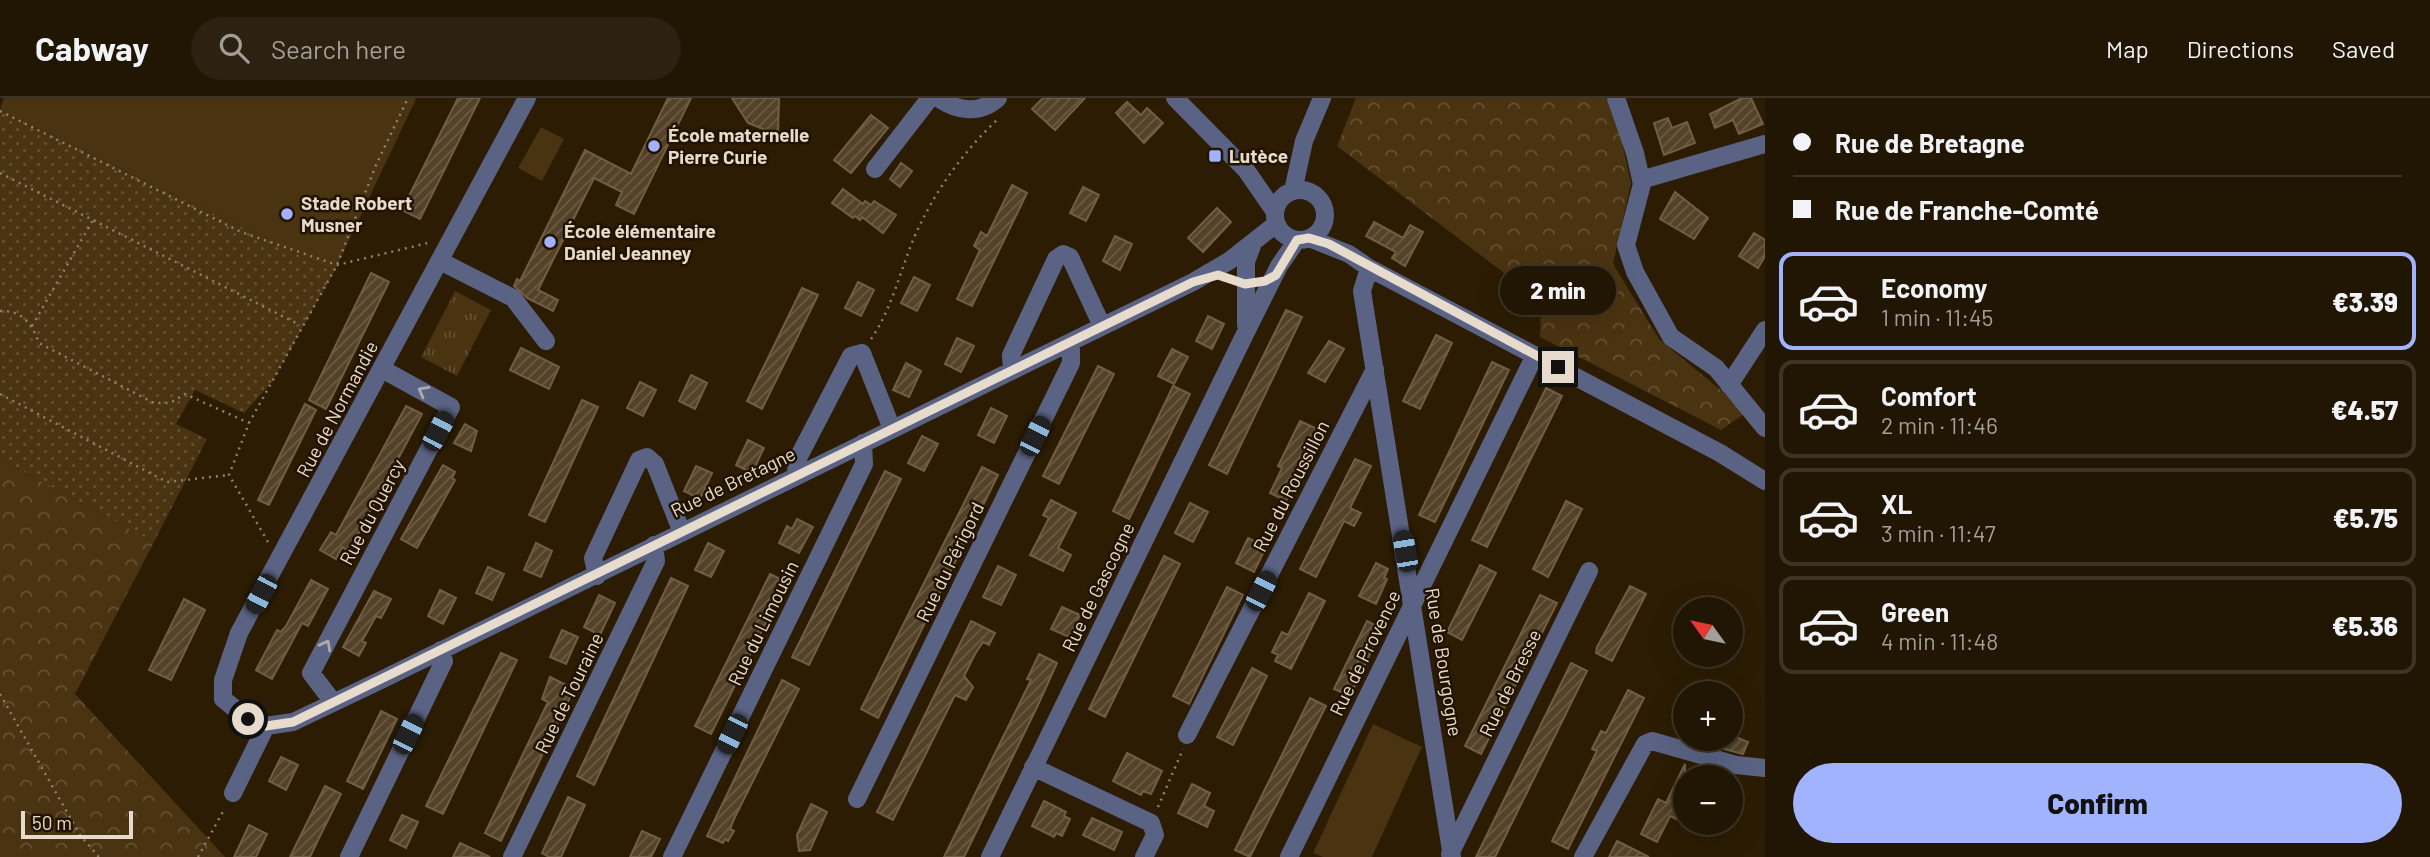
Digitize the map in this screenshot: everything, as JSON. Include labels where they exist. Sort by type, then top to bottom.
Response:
[{"type":"street","name":"Rue de Normandie","points":[[266,726],[248,719],[223,699],[223,680],[239,633],[527,98]]},
{"type":"street","points":[[875,169],[930,98]]},
{"type":"street","points":[[938,98],[956,110],[988,107],[998,98]]},
{"type":"street","points":[[1175,98],[1246,170],[1284,235],[1349,254]]},
{"type":"street","points":[[1276,218],[1289,193],[1322,98]]},
{"type":"street","points":[[1616,98],[1641,180],[1626,245],[1629,260],[1656,315],[1671,337],[1716,368],[1765,428]]},
{"type":"street","points":[[1641,180],[1765,144]]},
{"type":"street","points":[[1302,151],[1315,196],[1324,208],[1319,231],[1303,239]]},
{"type":"street","points":[[1246,170],[1289,193],[1315,196]]},
{"type":"street","name":"Rue de Bretagne","points":[[266,726],[293,722],[597,576],[681,530],[1193,282],[1253,243],[1276,218]]},
{"type":"street","points":[[1323,222],[1349,254],[1369,268],[1720,453],[1765,481]]},
{"type":"street","name":"Rue de Gascogne","points":[[990,857],[1244,336],[1276,275],[1303,239]]},
{"type":"street","name":"Rue de Gascogne","points":[[1244,336],[1249,299],[1245,284],[1247,262],[1253,243]]},
{"type":"street","points":[[1012,370],[1011,355],[1056,259],[1063,254],[1070,257],[1102,326]]},
{"type":"street","points":[[440,261],[513,299],[546,341]]},
{"type":"street","name":"Rue de Bourgogne","points":[[1369,268],[1362,291],[1451,855]]},
{"type":"street","points":[[1193,282],[1218,275],[1245,284],[1255,284],[1276,275]]},
{"type":"street","points":[[1729,385],[1765,330]]},
{"type":"street","name":"Rue du Périgord","points":[[857,799],[1071,363],[1071,342]]},
{"type":"street","points":[[796,474],[797,460],[851,356],[862,353],[892,429]]},
{"type":"street","name":"Rue de Provence","points":[[1289,857],[1535,355]]},
{"type":"street","name":"Rue du Quercy","points":[[333,702],[311,673],[451,407],[382,369]]},
{"type":"street","name":"Rue du Roussillon","points":[[1187,735],[1375,369]]},
{"type":"street","name":"Rue du Limousin","points":[[672,857],[864,464],[863,443]]},
{"type":"street","points":[[597,576],[593,558],[639,460],[647,457],[655,464],[681,530]]},
{"type":"street","name":"Rue de Touraine","points":[[512,857],[656,561],[654,545]]},
{"type":"street","name":"Rue de Bresse","points":[[1451,855],[1588,571]]},
{"type":"street","points":[[349,857],[444,661],[441,650]]},
{"type":"street","points":[[233,793],[266,726]]},
{"type":"street","points":[[1583,857],[1645,744],[1652,741],[1673,745],[1736,765],[1765,768]]},
{"type":"street","points":[[1033,767],[1151,823],[1155,835],[1144,857]]},
{"type":"path","points":[[229,475],[249,423],[301,325],[337,265],[376,165],[408,98]]},
{"type":"path","points":[[862,353],[878,329],[919,228],[941,188],[973,143],[999,118],[998,98]]},
{"type":"path","points":[[0,111],[241,232],[337,265],[442,240],[449,244]]},
{"type":"path","points":[[0,173],[301,325]]},
{"type":"path","points":[[32,326],[93,220]]},
{"type":"path","points":[[0,311],[23,316],[32,326],[39,343],[154,403],[170,403],[185,394],[249,423]]},
{"type":"path","points":[[0,394],[167,482],[229,475]]},
{"type":"path","points":[[229,475],[278,561]]},
{"type":"path","points":[[0,694],[80,835],[99,857]]},
{"type":"path","points":[[1151,823],[1178,765],[1187,735]]},
{"type":"path","points":[[198,857],[233,793]]},
{"type":"green space","name":"Stade Robert Musner","points":[[4,98],[416,99],[334,272],[0,110]]},
{"type":"green space","points":[[1356,98],[1606,98],[1617,120],[1631,183],[1613,264],[1659,339],[1747,412],[1721,430],[1540,337],[1541,301],[1337,146]]},
{"type":"green space","points":[[0,110],[334,272],[272,382],[244,413],[195,390],[176,424],[207,439],[154,542],[0,459]]},
{"type":"green space","points":[[541,127],[564,139],[542,181],[518,168]]},
{"type":"green space","points":[[455,291],[491,310],[457,376],[421,357]]},
{"type":"green space","points":[[0,459],[154,542],[75,694],[225,857],[0,857]]},
{"type":"green space","points":[[1373,724],[1422,747],[1372,857],[1323,857],[1313,853]]},
{"type":"building","points":[[458,98],[480,98],[420,219],[402,210]]},
{"type":"building","points":[[668,98],[691,98],[634,214],[616,205],[622,192],[594,178],[538,290],[558,300],[553,311],[527,298],[514,286],[517,279],[520,281],[585,150],[631,174]]},
{"type":"building","points":[[732,98],[779,98],[778,135],[748,123]]},
{"type":"building","points":[[1043,98],[1085,98],[1055,130],[1032,109]]},
{"type":"building","points":[[1742,98],[1751,98],[1763,124],[1739,134],[1733,120],[1715,128],[1710,114]]},
{"type":"building","points":[[1127,102],[1141,115],[1147,108],[1163,123],[1144,143],[1116,113]]},
{"type":"building","points":[[871,115],[888,128],[851,173],[834,160]]},
{"type":"building","points":[[1668,118],[1672,128],[1687,122],[1695,143],[1664,155],[1654,123]]},
{"type":"building","points":[[901,163],[912,171],[900,187],[890,179]]},
{"type":"building","points":[[1012,185],[1027,193],[972,306],[957,299],[980,250],[974,246],[981,232],[987,236]]},
{"type":"building","points":[[1083,187],[1099,195],[1086,221],[1070,213]]},
{"type":"building","points":[[843,189],[863,204],[865,201],[871,205],[874,201],[896,215],[883,233],[862,217],[860,220],[855,216],[853,218],[832,203]]},
{"type":"building","points":[[1675,192],[1708,218],[1694,239],[1660,219]]},
{"type":"building","points":[[1217,208],[1231,222],[1203,252],[1188,238]]},
{"type":"building","points":[[1374,222],[1403,238],[1410,225],[1423,232],[1405,266],[1392,258],[1396,252],[1366,236]]},
{"type":"building","points":[[1754,233],[1765,240],[1765,256],[1758,268],[1739,256]]},
{"type":"building","points":[[1115,236],[1132,244],[1120,270],[1103,261]]},
{"type":"building","points":[[371,273],[389,282],[326,409],[309,400]]},
{"type":"building","points":[[914,277],[930,285],[917,311],[901,303]]},
{"type":"building","points":[[858,282],[874,290],[861,316],[845,308]]},
{"type":"building","points":[[802,288],[818,295],[762,409],[747,401]]},
{"type":"building","points":[[1286,310],[1302,317],[1227,474],[1209,465]]},
{"type":"building","points":[[1208,316],[1224,324],[1212,349],[1196,341]]},
{"type":"building","points":[[1436,335],[1452,343],[1420,409],[1403,401]]},
{"type":"building","points":[[957,338],[974,346],[961,372],[945,364]]},
{"type":"building","points":[[1329,341],[1344,349],[1325,382],[1308,373]]},
{"type":"building","points":[[521,348],[559,367],[549,389],[510,370]]},
{"type":"building","points":[[1172,349],[1188,357],[1174,384],[1158,376]]},
{"type":"building","points":[[1492,362],[1509,370],[1435,522],[1419,515]]},
{"type":"building","points":[[906,363],[921,371],[909,397],[893,390]]},
{"type":"building","points":[[1098,366],[1114,374],[1059,484],[1043,476]]},
{"type":"building","points":[[691,375],[707,383],[695,409],[679,401]]},
{"type":"building","points":[[640,382],[656,390],[643,416],[627,408]]},
{"type":"building","points":[[1173,386],[1190,394],[1129,519],[1113,511]]},
{"type":"building","points":[[1546,388],[1562,396],[1487,547],[1472,540]]},
{"type":"building","points":[[582,400],[598,407],[545,522],[529,515]]},
{"type":"building","points":[[305,404],[316,410],[269,505],[258,500]]},
{"type":"building","points":[[406,406],[422,414],[349,551],[342,547],[336,559],[320,550],[331,532],[336,535]]},
{"type":"building","points":[[991,408],[1007,416],[994,443],[978,435]]},
{"type":"building","points":[[1300,421],[1317,429],[1295,474],[1299,476],[1286,501],[1270,493],[1282,468],[1278,466]]},
{"type":"building","points":[[465,424],[477,431],[471,451],[454,443]]},
{"type":"building","points":[[922,436],[938,444],[924,471],[908,463]]},
{"type":"building","points":[[748,440],[764,448],[752,473],[736,465]]},
{"type":"building","points":[[1355,459],[1371,466],[1350,508],[1361,513],[1354,526],[1344,521],[1316,577],[1300,569]]},
{"type":"building","points":[[443,465],[455,472],[452,478],[455,480],[417,548],[401,539]]},
{"type":"building","points":[[696,466],[712,473],[700,499],[684,491]]},
{"type":"building","points":[[982,467],[998,475],[878,718],[861,709]]},
{"type":"building","points":[[885,471],[901,479],[809,665],[792,657]]},
{"type":"building","points":[[1051,500],[1076,513],[1058,548],[1071,555],[1063,571],[1030,555],[1049,518],[1043,515]]},
{"type":"building","points":[[1566,501],[1582,509],[1548,577],[1533,569]]},
{"type":"building","points":[[1190,503],[1208,512],[1193,542],[1175,533]]},
{"type":"building","points":[[797,519],[813,527],[799,553],[779,543],[787,526],[792,529]]},
{"type":"building","points":[[1248,538],[1266,547],[1254,572],[1236,563]]},
{"type":"building","points":[[536,543],[552,551],[541,577],[524,570]]},
{"type":"building","points":[[708,543],[724,551],[711,577],[695,570]]},
{"type":"building","points":[[1164,556],[1180,564],[1105,717],[1089,709]]},
{"type":"building","points":[[1376,563],[1388,569],[1384,578],[1387,579],[1376,604],[1359,596]]},
{"type":"building","points":[[1480,565],[1496,573],[1462,640],[1447,632]]},
{"type":"building","points":[[998,566],[1016,575],[1001,605],[983,597]]},
{"type":"building","points":[[488,567],[504,574],[492,600],[476,593]]},
{"type":"building","points":[[770,574],[786,582],[711,734],[695,726]]},
{"type":"building","points":[[671,578],[688,586],[594,785],[577,776]]},
{"type":"building","points":[[311,580],[328,589],[308,626],[302,623],[272,679],[256,670],[277,630],[281,632],[286,626]]},
{"type":"building","points":[[1630,586],[1646,594],[1612,661],[1596,653],[1597,647]]},
{"type":"building","points":[[1227,587],[1243,595],[1189,704],[1173,696]]},
{"type":"building","points":[[440,590],[456,598],[443,624],[428,616]]},
{"type":"building","points":[[374,591],[391,599],[381,618],[376,616],[362,641],[366,643],[359,656],[343,647]]},
{"type":"building","points":[[1309,593],[1325,601],[1291,669],[1275,661],[1278,655],[1272,652],[1282,632],[1288,635]]},
{"type":"building","points":[[599,595],[615,603],[600,635],[584,627]]},
{"type":"building","points":[[1540,595],[1557,603],[1481,754],[1465,746]]},
{"type":"building","points":[[184,599],[205,610],[171,680],[149,670]]},
{"type":"building","points":[[1062,607],[1080,615],[1069,637],[1051,629]]},
{"type":"building","points":[[971,621],[995,633],[989,645],[983,642],[975,654],[964,676],[973,687],[966,700],[955,695],[893,820],[877,812]]},
{"type":"building","points":[[1367,621],[1382,629],[1350,696],[1334,689]]},
{"type":"building","points":[[562,630],[578,637],[566,664],[550,657]]},
{"type":"building","points":[[501,653],[517,660],[443,814],[426,806]]},
{"type":"building","points":[[1039,654],[1057,663],[1038,705],[964,857],[944,857],[1031,680],[1027,679]]},
{"type":"building","points":[[1571,663],[1587,671],[1495,857],[1476,857]]},
{"type":"building","points":[[1252,668],[1267,676],[1233,745],[1217,737]]},
{"type":"building","points":[[550,677],[574,689],[501,841],[485,833],[548,702],[542,699]]},
{"type":"building","points":[[782,680],[799,689],[734,819],[730,829],[734,831],[728,841],[725,839],[723,843],[707,836]]},
{"type":"building","points":[[1628,690],[1644,698],[1568,849],[1552,841],[1597,751],[1592,749],[1601,731],[1606,733]]},
{"type":"building","points":[[1310,698],[1326,706],[1250,857],[1235,850]]},
{"type":"building","points":[[381,711],[397,719],[363,789],[347,781]]},
{"type":"building","points":[[1743,740],[1748,742],[1743,754],[1732,751],[1743,751]]},
{"type":"building","points":[[1127,753],[1162,771],[1151,794],[1143,791],[1141,795],[1113,781]]},
{"type":"building","points":[[281,757],[298,765],[286,790],[269,781]]},
{"type":"building","points":[[1192,784],[1210,793],[1204,806],[1214,811],[1207,827],[1178,813]]},
{"type":"building","points":[[325,786],[341,794],[310,857],[290,857]]},
{"type":"building","points":[[1673,789],[1673,817],[1670,816],[1657,842],[1641,834],[1658,799],[1666,803]]},
{"type":"building","points":[[568,797],[585,805],[561,857],[549,857],[542,853]]},
{"type":"building","points":[[1044,801],[1066,812],[1064,816],[1070,819],[1062,836],[1056,833],[1054,837],[1032,826]]},
{"type":"building","points":[[811,804],[827,812],[810,850],[799,851],[797,835]]},
{"type":"building","points":[[402,815],[418,822],[406,848],[390,840]]},
{"type":"building","points":[[1092,818],[1122,832],[1114,850],[1083,835]]},
{"type":"building","points":[[249,825],[267,834],[256,857],[234,857]]},
{"type":"building","points":[[642,831],[660,839],[651,857],[630,857]]},
{"type":"building","points":[[1617,841],[1649,857],[1609,857]]},
{"type":"building","points":[[460,843],[490,857],[453,857]]},
{"type":"place","name":"École maternelle Pierre Curie","points":[[654,146]]},
{"type":"place","name":"Lutèce","points":[[1215,156]]},
{"type":"place","name":"Stade Robert Musner","points":[[287,214]]},
{"type":"place","name":"École élémentaire Daniel Jeanney","points":[[550,242]]},
{"type":"route","points":[[248,719],[266,726],[293,722],[597,576],[681,530],[1193,282],[1218,275],[1245,284],[1265,281],[1276,275],[1297,240],[1309,238],[1329,244],[1369,268],[1558,367]]}]
